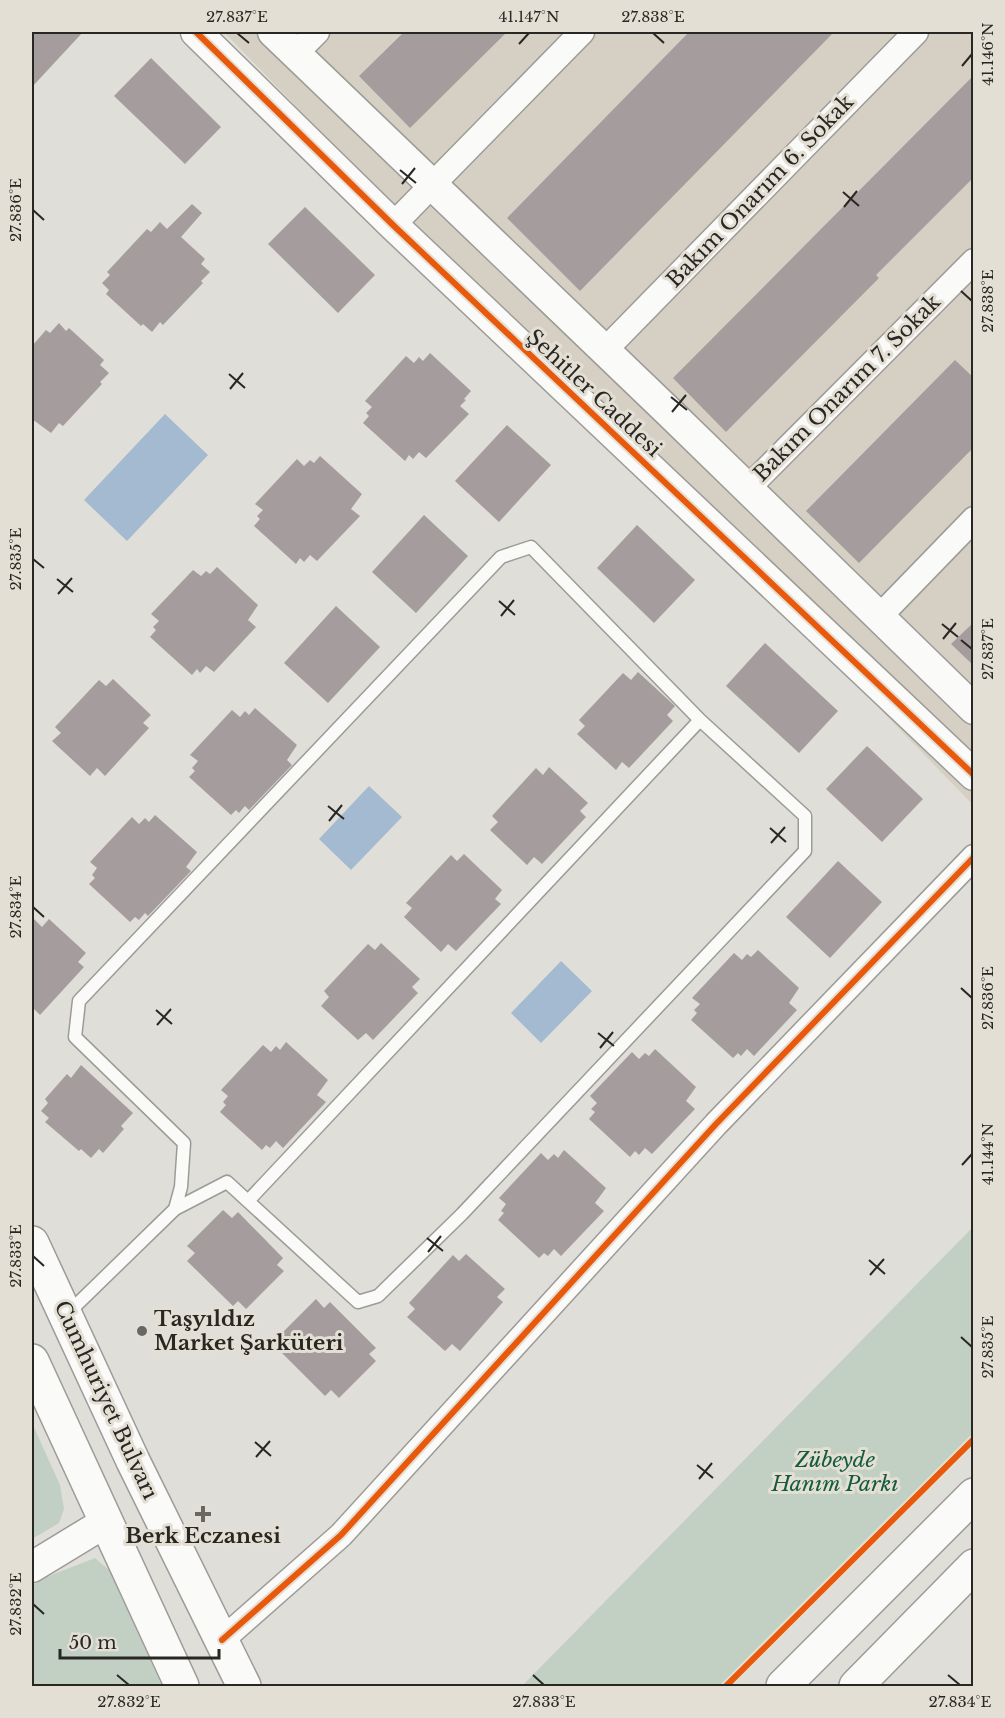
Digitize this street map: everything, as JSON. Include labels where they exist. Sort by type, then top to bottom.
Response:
[{"type":"main road","name":"Cumhuriyet Bulvarı","points":[[32,1243],[133,1461],[244,1686]]},
{"type":"main road","points":[[32,1361],[182,1686]]},
{"type":"main road","points":[[783,1686],[974,1496]]},
{"type":"main road","points":[[856,1686],[974,1566]]},
{"type":"street","name":"Şehitler Caddesi","points":[[196,32],[393,225],[974,775]]},
{"type":"street","name":"Şehitler Caddesi","points":[[273,32],[974,709]]},
{"type":"street","points":[[296,53],[317,32]]},
{"type":"street","points":[[393,225],[582,32]]},
{"type":"street","name":"Bakım Onarım 6. Sokak","points":[[604,350],[916,32]]},
{"type":"street","name":"Bakım Onarım 7. Sokak","points":[[747,489],[974,261]]},
{"type":"street","points":[[879,617],[974,519]]},
{"type":"street","points":[[222,1640],[341,1535],[716,1124],[974,857]]},
{"type":"street","points":[[32,1567],[106,1522]]},
{"type":"lane","points":[[65,1316],[175,1209],[227,1182],[358,1302],[378,1296],[462,1214],[805,851],[805,816],[699,720],[531,547],[501,557],[79,1001],[75,1037],[184,1143],[180,1187],[175,1209]]},
{"type":"lane","points":[[248,1201],[699,720]]},
{"type":"shaded area","points":[[224,32],[973,32],[973,805]]},
{"type":"green space","name":"Zübeyde Hanım Parkı","points":[[973,1227],[973,1436],[724,1686],[522,1686]]},
{"type":"green space","points":[[32,1423],[60,1485],[64,1509],[59,1523],[32,1539]]},
{"type":"green space","points":[[95,1558],[109,1570],[162,1686],[32,1686],[32,1586],[44,1578]]},
{"type":"water","points":[[165,414],[208,455],[127,541],[84,500]]},
{"type":"water","points":[[369,786],[402,817],[351,870],[319,839]]},
{"type":"water","points":[[561,961],[592,991],[541,1043],[511,1013]]},
{"type":"building","points":[[32,32],[83,32],[32,87]]},
{"type":"building","points":[[404,32],[507,32],[410,128],[359,76]]},
{"type":"building","points":[[689,32],[834,32],[580,291],[507,218]]},
{"type":"building","points":[[151,58],[221,127],[185,164],[114,96]]},
{"type":"building","points":[[974,75],[974,177],[876,275],[879,278],[726,432],[673,378]]},
{"type":"building","points":[[192,204],[202,213],[181,237],[205,259],[201,264],[210,272],[201,281],[203,283],[163,325],[160,322],[152,332],[143,324],[141,326],[106,294],[109,290],[102,283],[110,275],[107,272],[147,229],[151,232],[160,222],[167,229]]},
{"type":"building","points":[[305,207],[375,275],[338,313],[268,244]]},
{"type":"building","points":[[59,323],[66,331],[69,328],[104,360],[100,365],[109,373],[100,382],[102,384],[63,426],[59,423],[51,433],[32,419],[32,346],[46,330],[50,333]]},
{"type":"building","points":[[430,353],[471,391],[460,406],[469,414],[426,458],[419,452],[413,459],[409,455],[405,461],[363,423],[369,416],[366,413],[372,407],[365,401],[406,356],[414,363],[419,357],[423,361]]},
{"type":"building","points":[[955,360],[974,378],[974,447],[859,563],[806,511]]},
{"type":"building","points":[[507,425],[551,465],[499,522],[455,481]]},
{"type":"building","points":[[320,456],[362,494],[351,509],[360,516],[317,561],[310,555],[304,562],[300,558],[296,564],[254,526],[260,519],[257,516],[263,510],[255,504],[297,459],[304,466],[310,460],[314,463]]},
{"type":"building","points":[[424,515],[468,556],[416,613],[372,572]]},
{"type":"building","points":[[637,525],[695,580],[654,623],[597,568]]},
{"type":"building","points":[[217,567],[258,605],[248,620],[256,627],[214,672],[206,666],[200,673],[197,669],[192,675],[150,637],[156,630],[153,627],[159,621],[151,614],[193,570],[201,576],[206,571],[210,574]]},
{"type":"building","points":[[336,606],[380,647],[328,703],[284,663]]},
{"type":"building","points":[[974,622],[974,666],[951,644]]},
{"type":"building","points":[[765,643],[838,711],[799,753],[726,686]]},
{"type":"building","points":[[638,672],[675,706],[667,715],[673,721],[629,768],[622,762],[616,770],[577,734],[585,726],[579,720],[623,673],[631,680]]},
{"type":"building","points":[[113,679],[151,715],[143,723],[149,728],[105,776],[97,768],[90,776],[52,741],[61,733],[55,727],[99,680],[106,686]]},
{"type":"building","points":[[255,708],[297,745],[287,760],[292,765],[249,810],[245,806],[239,813],[236,810],[231,815],[189,777],[195,771],[192,768],[198,761],[190,755],[232,710],[240,717],[245,711],[249,715]]},
{"type":"building","points":[[867,746],[923,799],[882,842],[826,789]]},
{"type":"building","points":[[549,767],[588,803],[580,811],[586,817],[542,864],[534,857],[527,865],[490,830],[498,822],[492,816],[536,768],[543,775]]},
{"type":"building","points":[[155,815],[197,852],[186,867],[191,871],[148,916],[145,913],[139,920],[135,917],[130,922],[89,884],[95,878],[92,875],[97,868],[90,862],[132,817],[139,824],[145,818],[149,822]]},
{"type":"building","points":[[464,854],[502,890],[495,899],[501,904],[456,951],[448,944],[441,952],[404,917],[412,908],[406,903],[451,855],[457,861]]},
{"type":"building","points":[[838,861],[882,902],[830,958],[786,917]]},
{"type":"building","points":[[32,917],[42,927],[49,919],[86,953],[78,962],[84,967],[40,1015],[32,1007]]},
{"type":"building","points":[[381,943],[420,979],[412,987],[418,993],[373,1040],[366,1033],[358,1040],[321,1006],[329,997],[324,991],[368,944],[375,950]]},
{"type":"building","points":[[758,950],[799,988],[789,1003],[797,1010],[754,1056],[747,1049],[741,1056],[738,1053],[733,1058],[691,1020],[697,1013],[694,1010],[700,1004],[692,998],[734,953],[742,960],[747,954],[751,957]]},
{"type":"building","points":[[286,1042],[328,1080],[317,1095],[326,1102],[283,1148],[276,1141],[270,1148],[266,1145],[262,1150],[220,1112],[226,1105],[223,1102],[228,1096],[221,1090],[263,1045],[271,1052],[276,1046],[280,1050]]},
{"type":"building","points":[[655,1049],[696,1087],[686,1101],[695,1109],[652,1154],[645,1148],[639,1155],[635,1151],[630,1157],[589,1119],[595,1112],[591,1109],[597,1103],[590,1096],[632,1052],[639,1059],[645,1053],[649,1056]]},
{"type":"building","points":[[81,1065],[133,1113],[121,1126],[124,1129],[103,1153],[99,1149],[91,1158],[81,1149],[79,1151],[45,1122],[49,1118],[41,1111],[48,1103],[45,1099],[67,1074],[71,1078]]},
{"type":"building","points":[[564,1150],[606,1188],[595,1203],[604,1211],[561,1256],[554,1249],[548,1256],[544,1253],[539,1258],[498,1220],[504,1213],[501,1211],[506,1204],[499,1198],[541,1153],[548,1160],[554,1154],[558,1158]]},
{"type":"building","points":[[223,1210],[232,1218],[238,1212],[283,1258],[277,1265],[284,1271],[246,1309],[238,1301],[233,1306],[187,1261],[195,1253],[187,1246]]},
{"type":"building","points":[[466,1254],[505,1289],[497,1297],[503,1302],[460,1351],[452,1344],[445,1351],[407,1317],[415,1309],[409,1303],[453,1255],[459,1261]]},
{"type":"building","points":[[316,1299],[324,1308],[330,1302],[376,1348],[369,1354],[376,1361],[339,1398],[331,1390],[325,1396],[279,1350],[287,1343],[280,1335]]},
{"type":"cycle path","points":[[196,32],[393,225],[974,775]]},
{"type":"cycle path","points":[[222,1640],[341,1535],[716,1124],[974,857]]},
{"type":"cycle path","points":[[726,1686],[974,1439]]},
{"type":"place","name":"Taşyıldız Market Şarküteri","points":[[142,1331]]},
{"type":"place","name":"Berk Eczanesi","points":[[203,1514]]}]
